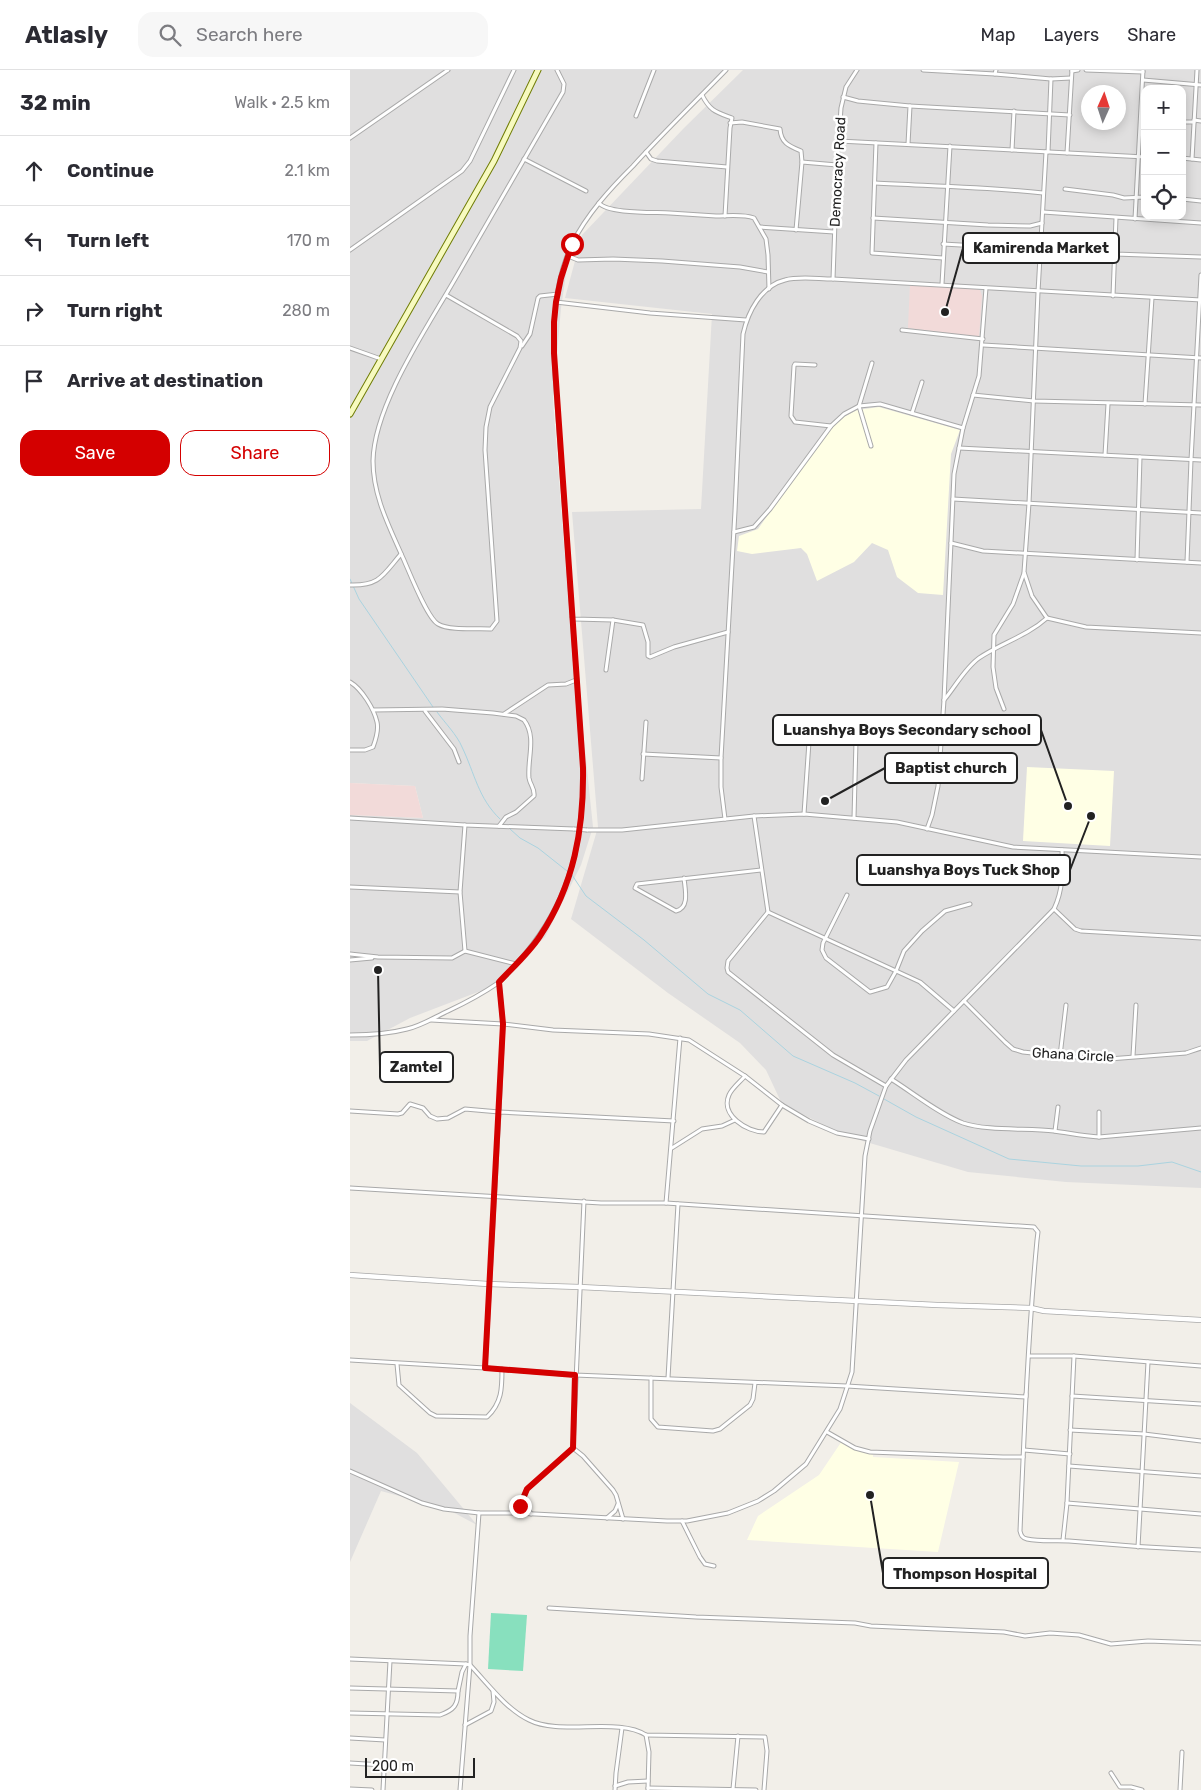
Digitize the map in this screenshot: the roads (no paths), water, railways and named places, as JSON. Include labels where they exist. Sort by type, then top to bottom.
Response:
[{"type":"main road","points":[[350,414],[494,162],[538,70]]},
{"type":"street","points":[[350,138],[448,70]]},
{"type":"street","points":[[350,250],[462,171],[470,161],[514,70]]},
{"type":"street","points":[[557,70],[562,77],[564,89],[401,373],[381,419],[376,437],[373,462],[375,488],[379,501],[426,609],[437,624],[451,627],[491,629],[497,621],[485,450],[486,427],[490,406],[520,348],[530,334],[538,298],[540,296],[558,294]]},
{"type":"street","points":[[636,116],[654,70]]},
{"type":"street","points":[[719,70],[726,70]]},
{"type":"street","points":[[350,1035],[384,1034],[408,1029],[470,1001],[499,982],[539,938],[565,889],[577,848],[584,799],[554,353],[556,302],[567,256],[579,232],[599,203],[726,70]]},
{"type":"street","name":"Democracy Road","points":[[833,279],[837,165],[843,97],[846,87],[857,70]]},
{"type":"street","points":[[923,70],[995,72],[1051,79],[1071,78]]},
{"type":"street","points":[[1067,152],[1071,78],[1072,71],[1078,70]]},
{"type":"street","points":[[1086,70],[1143,71],[1143,85]]},
{"type":"street","points":[[1192,159],[1194,121],[1199,85],[1197,70]]},
{"type":"street","points":[[1051,79],[1043,193],[1042,250],[1038,292],[1037,348],[1024,572],[1032,596],[1047,618],[1086,626],[1201,633]]},
{"type":"street","points":[[1143,80],[1199,85]]},
{"type":"street","points":[[702,95],[706,104],[716,113],[732,118],[730,123],[725,216]]},
{"type":"street","points":[[843,97],[858,101],[910,106],[1070,115]]},
{"type":"street","points":[[908,144],[910,106]]},
{"type":"street","points":[[1012,150],[1014,111]]},
{"type":"street","points":[[1186,122],[1201,121]]},
{"type":"street","points":[[730,123],[742,122],[780,129],[784,143],[802,153],[796,230]]},
{"type":"street","points":[[1135,219],[1142,130]]},
{"type":"street","points":[[839,141],[1139,157]]},
{"type":"street","points":[[876,143],[871,252],[873,254],[943,258]]},
{"type":"street","points":[[942,284],[950,146]]},
{"type":"street","points":[[646,152],[651,159],[657,161],[727,167]]},
{"type":"street","points":[[1186,158],[1201,160]]},
{"type":"street","points":[[524,159],[586,191]]},
{"type":"street","points":[[802,162],[837,165]]},
{"type":"street","points":[[875,183],[990,188],[1043,193]]},
{"type":"street","points":[[1065,188],[1113,194],[1124,198],[1141,196]]},
{"type":"street","points":[[1186,199],[1201,201]]},
{"type":"street","points":[[599,203],[602,207],[631,212],[754,218],[766,238],[769,289]]},
{"type":"street","points":[[1043,212],[1201,224]]},
{"type":"street","points":[[872,218],[1030,226],[1042,223]]},
{"type":"street","points":[[1113,296],[1116,218]]},
{"type":"street","points":[[760,227],[834,232]]},
{"type":"street","points":[[943,244],[1201,257]]},
{"type":"street","points":[[567,256],[578,260],[662,261],[740,267],[768,272]]},
{"type":"street","points":[[1187,562],[1201,276]]},
{"type":"street","points":[[724,819],[721,758],[743,334],[746,320],[752,307],[769,289],[787,280],[833,279],[1200,300]]},
{"type":"street","points":[[927,829],[938,786],[944,700],[954,474],[963,428],[979,376],[983,345],[986,288]]},
{"type":"street","points":[[446,295],[517,336],[521,341],[520,348]]},
{"type":"street","points":[[1145,404],[1152,298]]},
{"type":"street","points":[[556,302],[568,305],[616,308],[650,313],[746,320]]},
{"type":"street","points":[[902,330],[983,340]]},
{"type":"street","points":[[983,345],[1201,358]]},
{"type":"street","points":[[350,348],[381,359]]},
{"type":"street","points":[[814,365],[795,364],[794,366],[791,416],[795,422],[831,426]]},
{"type":"street","points":[[871,446],[859,406],[872,364]]},
{"type":"street","points":[[912,413],[922,382]]},
{"type":"street","points":[[973,395],[1034,401],[1201,405]]},
{"type":"street","points":[[734,532],[754,527],[831,426],[844,414],[859,406],[880,404],[963,428]]},
{"type":"street","points":[[1105,455],[1108,404]]},
{"type":"street","points":[[959,448],[1201,460]]},
{"type":"street","points":[[1137,560],[1140,509],[1140,457]]},
{"type":"street","points":[[953,498],[1201,513]]},
{"type":"street","points":[[951,543],[983,551],[1201,563]]},
{"type":"street","points":[[352,585],[368,585],[374,582],[401,554]]},
{"type":"street","points":[[1004,709],[996,688],[993,652],[994,635],[1013,604],[1024,572]]},
{"type":"street","points":[[571,616],[574,619],[613,620],[643,625],[648,642],[648,656],[650,657],[674,647],[728,632]]},
{"type":"street","points":[[944,700],[962,676],[979,659],[1036,628],[1047,618]]},
{"type":"street","points":[[606,670],[613,620]]},
{"type":"street","points":[[504,715],[548,685],[566,684],[576,680]]},
{"type":"street","points":[[350,682],[358,689],[373,710],[378,725],[373,747],[365,750],[350,750]]},
{"type":"street","points":[[373,710],[442,709],[504,715],[522,719],[528,725],[530,738],[529,780],[534,796],[516,812],[506,817],[499,826]]},
{"type":"street","points":[[424,710],[454,749],[460,762]]},
{"type":"street","points":[[642,779],[646,722]]},
{"type":"street","points":[[804,814],[810,738],[819,733],[848,734],[856,741],[854,818]]},
{"type":"street","points":[[643,754],[721,758]]},
{"type":"street","points":[[350,818],[465,825],[622,830],[754,816],[804,814],[897,822],[1013,847],[1201,857]]},
{"type":"street","points":[[754,816],[768,912],[728,961],[728,972],[833,1055],[886,1086]]},
{"type":"street","points":[[464,951],[460,892],[465,825]]},
{"type":"street","points":[[350,1471],[433,1507],[479,1513],[682,1521],[711,1518],[758,1501],[795,1475],[813,1455],[840,1409],[852,1372],[864,1171],[869,1139],[886,1086],[906,1060],[1054,909],[1060,896],[1062,850]]},
{"type":"street","points":[[684,878],[685,902],[684,907],[679,911],[635,888],[637,884],[684,878],[761,870]]},
{"type":"street","points":[[350,887],[460,892]]},
{"type":"street","points":[[847,895],[822,950],[826,958],[870,992],[885,988],[896,971],[907,946],[941,913],[970,904]]},
{"type":"street","points":[[1054,909],[1075,929],[1081,932],[1201,938]]},
{"type":"street","points":[[768,912],[929,988],[954,1011]]},
{"type":"street","points":[[350,954],[378,957],[452,958],[464,951],[516,964]]},
{"type":"street","points":[[350,960],[378,957]]},
{"type":"street","points":[[485,1368],[503,1024],[499,982]]},
{"type":"street","name":"Ghana Circle","points":[[964,1001],[1013,1049],[1023,1052],[1096,1059],[1186,1052],[1201,1048]]},
{"type":"street","points":[[1060,1056],[1066,1005]]},
{"type":"street","points":[[1133,1056],[1136,1005]]},
{"type":"street","points":[[429,1020],[503,1024],[598,1033],[618,1032],[680,1038],[691,1041],[745,1076],[782,1106],[808,1121],[837,1133],[869,1139]]},
{"type":"street","points":[[666,1203],[680,1038]]},
{"type":"street","points":[[745,1076],[729,1094],[728,1110],[735,1120],[756,1132],[764,1132],[782,1106]]},
{"type":"street","points":[[891,1079],[951,1117],[964,1123],[978,1126],[1055,1131],[1099,1137],[1201,1128]]},
{"type":"street","points":[[350,1111],[398,1114],[402,1113],[410,1104],[423,1108],[430,1116],[437,1118],[448,1118],[465,1110],[674,1121]]},
{"type":"street","points":[[1055,1131],[1058,1107]]},
{"type":"street","points":[[1099,1137],[1100,1112]]},
{"type":"street","points":[[672,1149],[702,1130],[722,1126],[735,1120]]},
{"type":"street","points":[[350,1188],[584,1201],[666,1203],[1034,1226],[1038,1232],[1031,1308],[1021,1536],[1025,1538],[1138,1547],[1201,1550]]},
{"type":"street","points":[[584,1201],[573,1448],[608,1483],[616,1495],[623,1519]]},
{"type":"street","points":[[668,1378],[678,1204]]},
{"type":"street","points":[[350,1275],[488,1284],[1031,1308],[1201,1320]]},
{"type":"street","points":[[1029,1356],[1074,1356],[1201,1366]]},
{"type":"street","points":[[1063,1540],[1070,1454],[1074,1356]]},
{"type":"street","points":[[350,1360],[575,1375],[847,1386],[1026,1397],[1027,1394]]},
{"type":"street","points":[[1138,1547],[1148,1362]]},
{"type":"street","points":[[397,1364],[398,1385],[436,1416],[487,1417],[495,1410],[501,1397],[502,1369]]},
{"type":"street","points":[[651,1378],[650,1420],[653,1424],[664,1428],[713,1431],[735,1418],[750,1404],[753,1399],[755,1383]]},
{"type":"street","points":[[1072,1396],[1201,1404]]},
{"type":"street","points":[[1070,1430],[1144,1434],[1201,1441]]},
{"type":"street","points":[[827,1432],[855,1448],[870,1452],[1023,1457]]},
{"type":"street","points":[[516,1513],[527,1489],[573,1448]]},
{"type":"street","points":[[1024,1450],[1070,1454]]},
{"type":"street","points":[[1069,1466],[1201,1476]]},
{"type":"street","points":[[523,1499],[531,1514]]},
{"type":"street","points":[[1067,1503],[1201,1514]]},
{"type":"street","points":[[607,1518],[616,1511],[618,1504]]},
{"type":"street","points":[[460,1790],[464,1726],[468,1707],[468,1665],[479,1513]]},
{"type":"street","points":[[682,1521],[700,1557],[705,1564],[714,1566]]},
{"type":"street","points":[[549,1608],[696,1617],[855,1623],[871,1626],[1004,1632],[1025,1636],[1050,1634],[1079,1635],[1111,1644],[1148,1641],[1201,1644]]},
{"type":"street","points":[[350,1659],[468,1665],[493,1691],[524,1717],[537,1723],[560,1726],[622,1728],[641,1731],[646,1735],[760,1736],[766,1738],[764,1790]]},
{"type":"street","points":[[383,1790],[390,1661]]},
{"type":"street","points":[[350,1713],[440,1715],[450,1712],[456,1707],[458,1702],[462,1672],[468,1665]]},
{"type":"street","points":[[350,1688],[458,1691]]},
{"type":"street","points":[[464,1726],[491,1711],[494,1702],[493,1691]]},
{"type":"street","points":[[615,1788],[622,1728]]},
{"type":"street","points":[[646,1735],[650,1752],[648,1789],[756,1790]]},
{"type":"street","points":[[733,1790],[738,1736]]},
{"type":"street","points":[[350,1738],[385,1740]]},
{"type":"street","points":[[1180,1790],[1182,1752]]},
{"type":"street","points":[[350,1763],[383,1765]]},
{"type":"street","points":[[1110,1773],[1120,1787],[1142,1790]]},
{"type":"street","points":[[615,1788],[628,1782],[648,1781]]},
{"type":"street","points":[[350,1789],[372,1790]]},
{"type":"waterway","points":[[350,579],[359,599],[433,707]]},
{"type":"waterway","points":[[437,712],[460,743],[482,794],[500,819]]},
{"type":"waterway","points":[[510,829],[567,871]]},
{"type":"waterway","points":[[572,875],[586,896],[644,940],[708,994],[740,1010],[793,1056],[855,1083],[879,1096]]},
{"type":"waterway","points":[[884,1099],[916,1117],[1009,1159],[1081,1166],[1138,1166],[1172,1162],[1201,1172]]},
{"type":"place","name":"Kamirenda Market","points":[[945,312]]},
{"type":"place","name":"Baptist church","points":[[825,801]]},
{"type":"place","name":"Luanshya Boys Secondary school","points":[[1068,806]]},
{"type":"place","name":"Luanshya Boys Tuck Shop","points":[[1091,816]]},
{"type":"place","name":"Zamtel","points":[[378,970]]},
{"type":"place","name":"Thompson Hospital","points":[[870,1495]]}]
